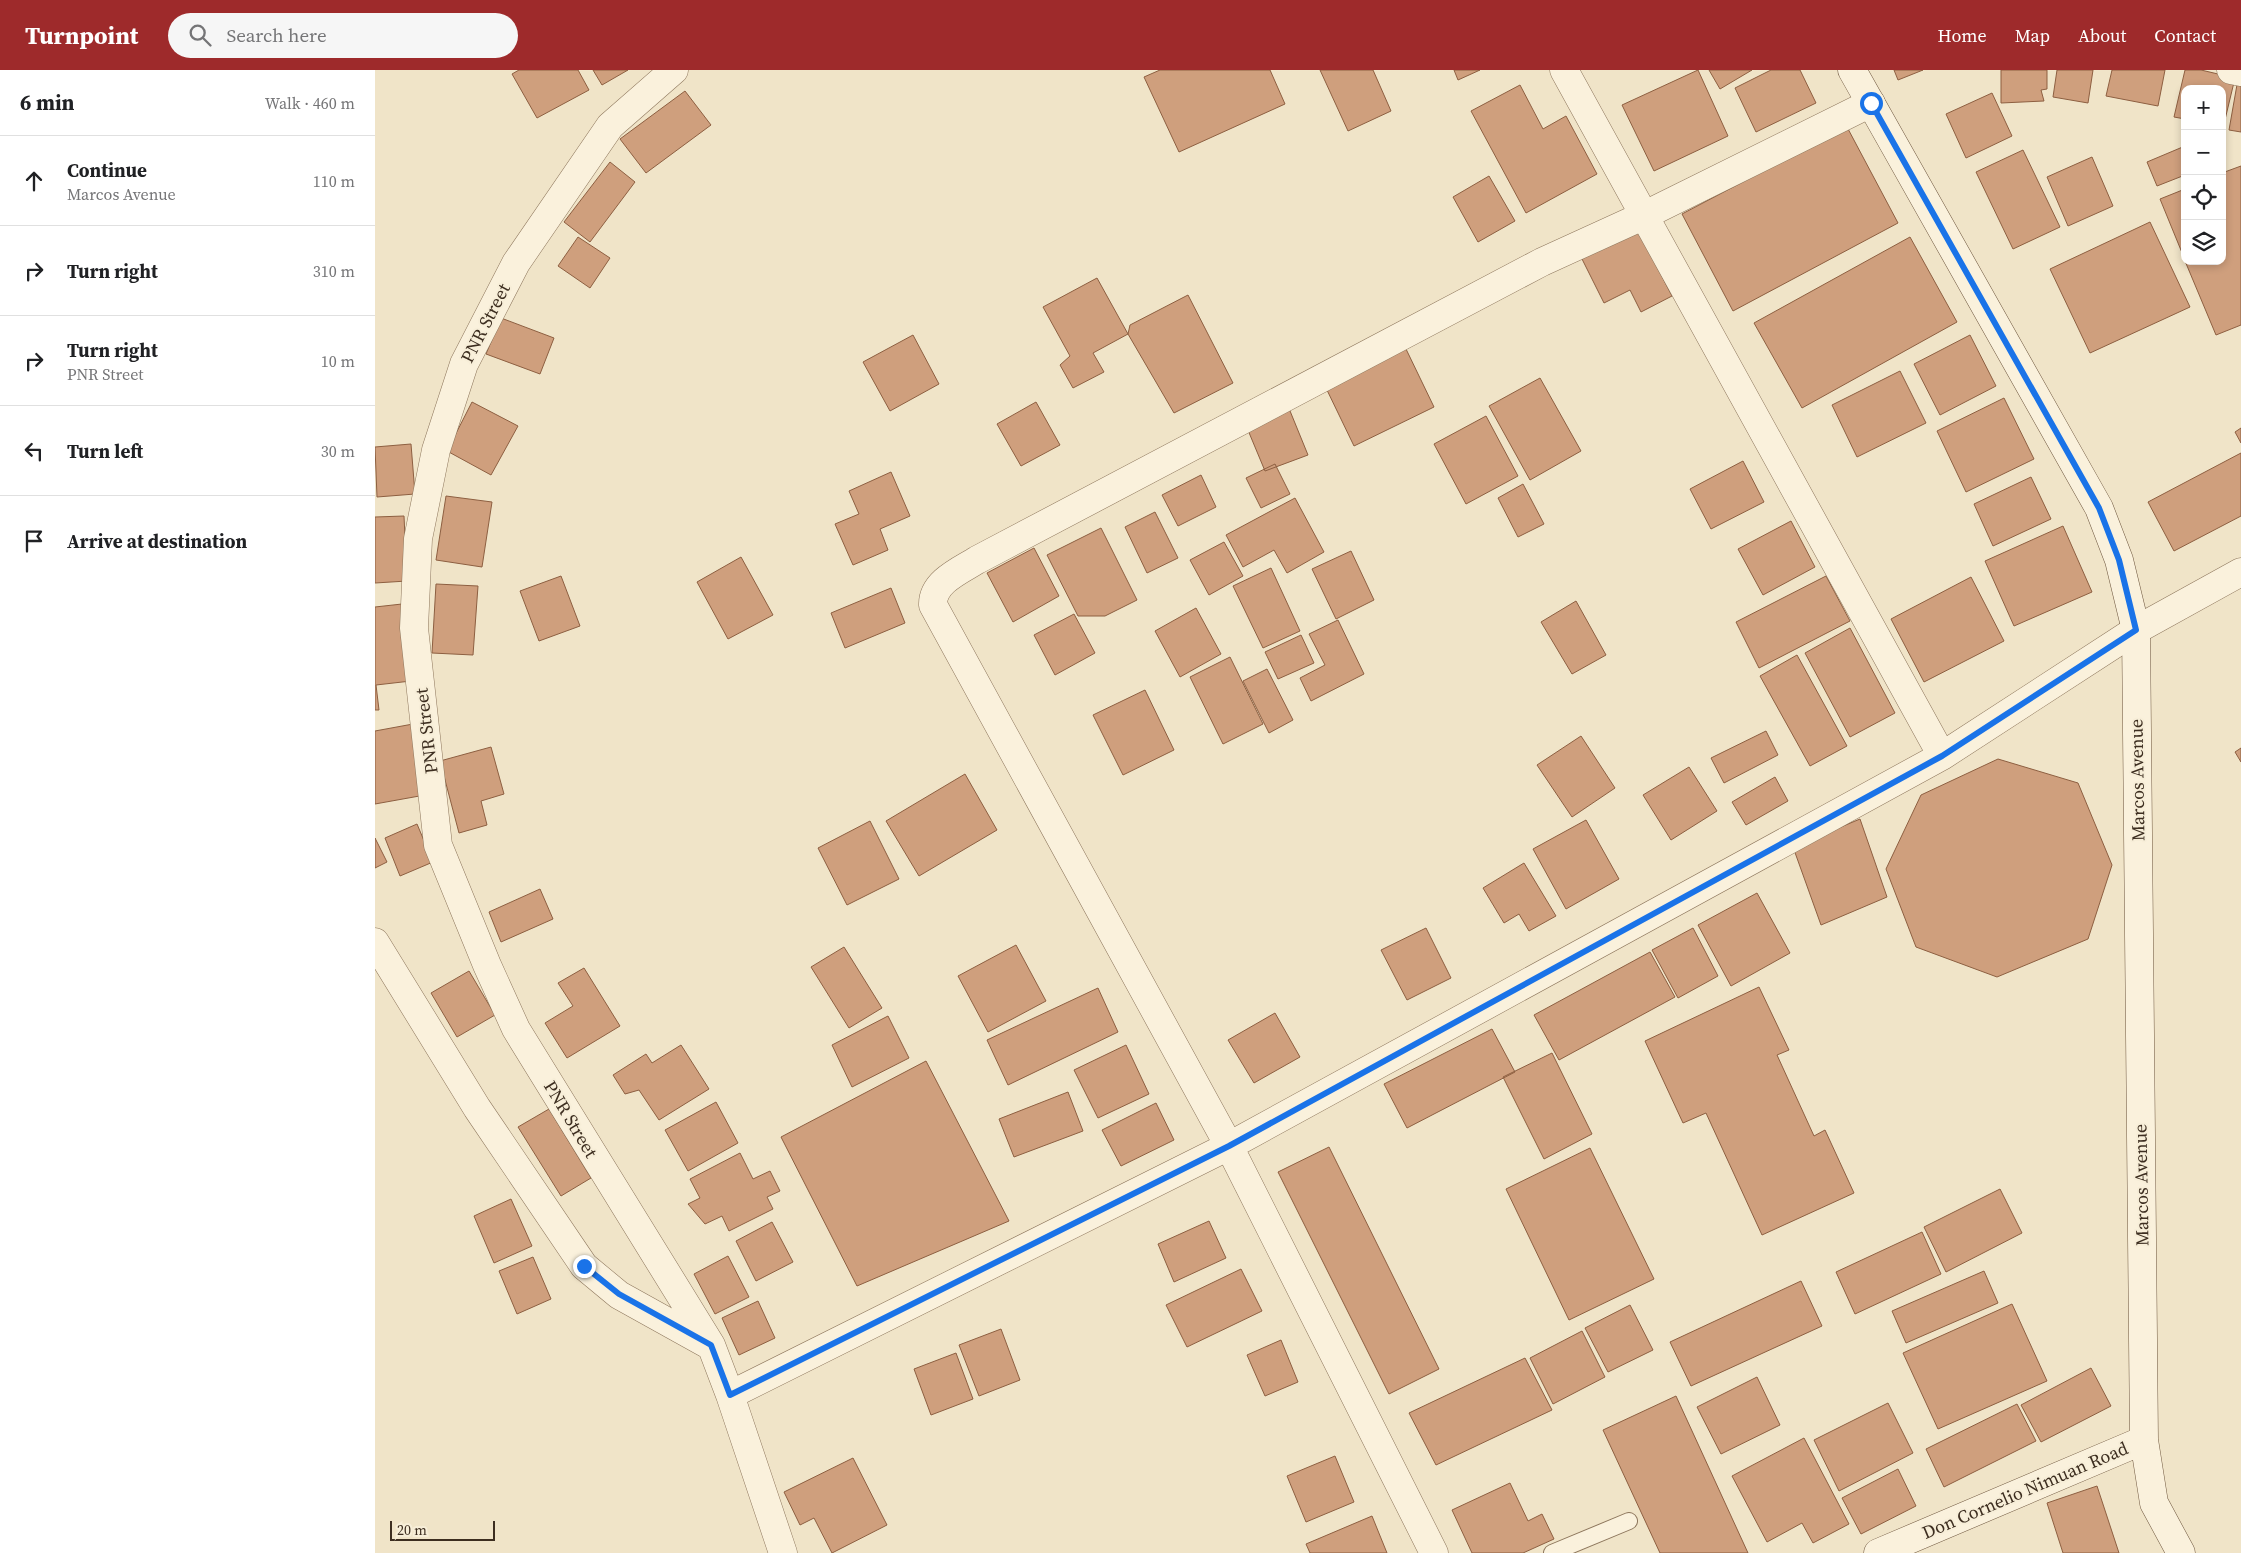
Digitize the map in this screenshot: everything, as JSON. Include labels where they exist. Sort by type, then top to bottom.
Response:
[{"type":"street","name":"PNR Street","points":[[674,70],[610,126],[516,263],[464,364],[436,450],[418,539],[414,628],[438,845],[487,965],[517,1029],[711,1345],[730,1395],[783,1553]]},
{"type":"street","points":[[1565,70],[1942,756]]},
{"type":"street","name":"Marcos Avenue","points":[[1852,70],[2099,508],[2119,560],[2136,630],[2144,1440],[2154,1503],[2181,1553]]},
{"type":"street","points":[[2231,70],[2241,72]]},
{"type":"street","points":[[1434,1553],[1229,1146],[933,605],[933,599],[949,577],[977,560],[1542,262],[1645,215],[1871,103]]},
{"type":"street","points":[[730,1395],[1229,1146],[1942,756],[2136,630],[2241,572]]},
{"type":"street","points":[[375,942],[477,1108],[584,1266],[619,1294],[711,1345]]},
{"type":"street","name":"Don Cornelio Nimuan Road","points":[[1878,1553],[2144,1440]]},
{"type":"lane","points":[[1552,1553],[1629,1521]]},
{"type":"building","points":[[519,70],[578,70],[589,90],[537,118],[512,74]]},
{"type":"building","points":[[593,70],[628,70],[602,85]]},
{"type":"building","points":[[1160,70],[1270,70],[1285,104],[1179,152],[1144,77]]},
{"type":"building","points":[[1320,70],[1373,70],[1391,111],[1348,131]]},
{"type":"building","points":[[1454,70],[1480,70],[1458,80]]},
{"type":"building","points":[[1698,70],[1728,136],[1654,171],[1622,105]]},
{"type":"building","points":[[1709,70],[1752,70],[1720,89]]},
{"type":"building","points":[[1771,70],[1800,70],[1816,103],[1756,132],[1735,88]]},
{"type":"building","points":[[1894,70],[1923,70],[1898,80]]},
{"type":"building","points":[[2001,70],[2047,70],[2047,89],[2041,90],[2044,101],[2001,103]]},
{"type":"building","points":[[2057,70],[2093,70],[2088,103],[2053,97]]},
{"type":"building","points":[[2112,70],[2165,70],[2158,106],[2106,96]]},
{"type":"building","points":[[2185,70],[2201,70],[2235,78],[2226,116],[2226,85],[2181,85]]},
{"type":"building","points":[[2238,79],[2241,80],[2241,132],[2229,130]]},
{"type":"building","points":[[1520,85],[1543,129],[1566,116],[1597,174],[1526,213],[1471,111]]},
{"type":"building","points":[[2181,87],[2181,118],[2174,117]]},
{"type":"building","points":[[685,91],[711,125],[646,173],[620,139]]},
{"type":"building","points":[[1992,93],[2012,136],[1966,158],[1946,114]]},
{"type":"building","points":[[1847,127],[1898,223],[1733,311],[1682,214]]},
{"type":"building","points":[[2181,148],[2181,177],[2157,186],[2147,162]]},
{"type":"building","points":[[2023,150],[2060,227],[2013,249],[1976,172]]},
{"type":"building","points":[[2092,157],[2113,206],[2068,226],[2047,177]]},
{"type":"building","points":[[610,162],[635,182],[590,242],[564,222]]},
{"type":"building","points":[[2241,166],[2241,325],[2216,335],[2187,265],[2226,265],[2226,172]]},
{"type":"building","points":[[1489,176],[1515,221],[1478,242],[1453,197]]},
{"type":"building","points":[[2181,191],[2181,250],[2160,199]]},
{"type":"building","points":[[2150,222],[2190,307],[2090,353],[2050,269]]},
{"type":"building","points":[[1636,226],[1672,296],[1641,312],[1630,290],[1604,303],[1580,255]]},
{"type":"building","points":[[578,237],[610,258],[590,288],[558,266]]},
{"type":"building","points":[[1910,237],[1957,322],[1802,408],[1754,323]]},
{"type":"building","points":[[1097,278],[1128,334],[1093,353],[1104,372],[1073,388],[1060,365],[1070,356],[1043,307]]},
{"type":"building","points":[[1188,295],[1233,383],[1174,413],[1128,334],[1130,325]]},
{"type":"building","points":[[501,318],[554,338],[540,374],[486,354]]},
{"type":"building","points":[[913,335],[939,384],[890,411],[863,362]]},
{"type":"building","points":[[1970,335],[1996,386],[1940,415],[1914,364]]},
{"type":"building","points":[[1406,349],[1434,407],[1354,446],[1326,388]]},
{"type":"building","points":[[1900,371],[1926,423],[1857,457],[1832,405]]},
{"type":"building","points":[[1540,378],[1581,451],[1530,480],[1489,406]]},
{"type":"building","points":[[2004,398],[2034,459],[1966,492],[1937,431]]},
{"type":"building","points":[[472,402],[518,426],[491,475],[447,451]]},
{"type":"building","points":[[1036,402],[1060,445],[1021,466],[997,424]]},
{"type":"building","points":[[1288,406],[1308,455],[1265,471],[1245,423]]},
{"type":"building","points":[[1486,416],[1518,476],[1466,504],[1434,444]]},
{"type":"building","points":[[2241,428],[2241,443],[2235,432]]},
{"type":"building","points":[[411,444],[415,494],[377,497],[375,447]]},
{"type":"building","points":[[2241,453],[2241,516],[2174,551],[2148,502]]},
{"type":"building","points":[[1743,461],[1764,502],[1711,529],[1690,489]]},
{"type":"building","points":[[1275,464],[1290,494],[1261,508],[1246,478]]},
{"type":"building","points":[[891,472],[910,516],[880,529],[888,550],[853,565],[835,524],[859,514],[849,491]]},
{"type":"building","points":[[1201,475],[1216,507],[1178,526],[1162,495]]},
{"type":"building","points":[[2031,477],[2051,519],[1993,546],[1974,504]]},
{"type":"building","points":[[1523,484],[1544,524],[1518,537],[1498,498]]},
{"type":"building","points":[[446,496],[492,502],[482,567],[436,560]]},
{"type":"building","points":[[1295,498],[1324,552],[1287,573],[1274,550],[1243,567],[1226,535]]},
{"type":"building","points":[[1155,512],[1178,558],[1147,573],[1125,527]]},
{"type":"building","points":[[404,516],[407,581],[375,583],[375,517]]},
{"type":"building","points":[[1791,521],[1815,567],[1763,595],[1738,549]]},
{"type":"building","points":[[2063,526],[2092,592],[2014,626],[1985,561]]},
{"type":"building","points":[[1101,528],[1137,600],[1105,616],[1078,616],[1047,555]]},
{"type":"building","points":[[1224,542],[1243,576],[1209,595],[1190,560]]},
{"type":"building","points":[[1034,548],[1059,596],[1013,622],[987,573]]},
{"type":"building","points":[[1351,551],[1374,600],[1336,619],[1312,569]]},
{"type":"building","points":[[741,557],[773,615],[728,639],[697,582]]},
{"type":"building","points":[[1271,568],[1300,631],[1263,648],[1233,586]]},
{"type":"building","points":[[561,576],[580,626],[539,641],[520,591]]},
{"type":"building","points":[[1826,576],[1850,621],[1759,668],[1736,622]]},
{"type":"building","points":[[1971,577],[2004,641],[1924,682],[1891,619]]},
{"type":"building","points":[[436,584],[478,586],[473,655],[432,653]]},
{"type":"building","points":[[891,588],[905,623],[845,648],[831,613]]},
{"type":"building","points":[[1576,601],[1606,655],[1572,674],[1541,622]]},
{"type":"building","points":[[402,604],[411,681],[376,685],[379,710],[375,710],[375,607]]},
{"type":"building","points":[[1196,608],[1221,654],[1180,677],[1155,631]]},
{"type":"building","points":[[1074,614],[1095,653],[1055,675],[1034,635]]},
{"type":"building","points":[[1338,620],[1364,674],[1311,701],[1300,678],[1325,665],[1309,634]]},
{"type":"building","points":[[1850,628],[1895,713],[1850,737],[1805,653]]},
{"type":"building","points":[[1301,635],[1314,663],[1278,679],[1265,652]]},
{"type":"building","points":[[1797,655],[1847,746],[1810,766],[1760,676]]},
{"type":"building","points":[[1230,657],[1263,724],[1223,744],[1190,677]]},
{"type":"building","points":[[1267,669],[1293,720],[1269,733],[1243,681]]},
{"type":"building","points":[[1145,690],[1174,750],[1123,775],[1093,715]]},
{"type":"building","points":[[413,724],[425,795],[375,804],[375,731]]},
{"type":"building","points":[[1766,731],[1778,755],[1724,783],[1711,758]]},
{"type":"building","points":[[1581,736],[1615,788],[1572,817],[1537,765]]},
{"type":"building","points":[[491,747],[504,794],[481,801],[487,825],[459,833],[440,761]]},
{"type":"building","points":[[2241,748],[2241,762],[2235,752]]},
{"type":"building","points":[[1998,759],[2078,783],[2112,865],[2088,939],[1997,977],[1916,947],[1886,869],[1921,795]]},
{"type":"building","points":[[1689,767],[1717,811],[1671,840],[1643,795]]},
{"type":"building","points":[[965,774],[997,830],[919,876],[886,821]]},
{"type":"building","points":[[1775,777],[1788,801],[1746,825],[1732,802]]},
{"type":"building","points":[[1860,819],[1887,897],[1821,925],[1793,847]]},
{"type":"building","points":[[1586,820],[1619,879],[1566,909],[1533,849]]},
{"type":"building","points":[[870,821],[899,879],[847,905],[818,848]]},
{"type":"building","points":[[417,824],[433,862],[400,876],[385,838]]},
{"type":"building","points":[[375,838],[387,862],[375,868]]},
{"type":"building","points":[[1524,863],[1556,916],[1529,931],[1519,914],[1504,923],[1483,888]]},
{"type":"building","points":[[540,889],[553,919],[501,942],[489,912]]},
{"type":"building","points":[[1757,893],[1790,953],[1731,986],[1698,925]]},
{"type":"building","points":[[1426,928],[1451,978],[1407,1000],[1381,950]]},
{"type":"building","points":[[1693,928],[1718,976],[1678,998],[1652,950]]},
{"type":"building","points":[[1016,945],[1046,1001],[988,1032],[958,976]]},
{"type":"building","points":[[844,947],[882,1008],[849,1028],[811,967]]},
{"type":"building","points":[[1650,952],[1675,997],[1559,1060],[1534,1015]]},
{"type":"building","points":[[584,968],[620,1026],[567,1058],[545,1023],[573,1006],[558,983]]},
{"type":"building","points":[[469,971],[495,1015],[457,1037],[431,993]]},
{"type":"building","points":[[1759,987],[1789,1050],[1777,1055],[1814,1136],[1825,1130],[1854,1193],[1762,1235],[1706,1113],[1683,1123],[1645,1041]]},
{"type":"building","points":[[1098,988],[1118,1032],[1008,1085],[987,1040]]},
{"type":"building","points":[[1275,1013],[1300,1057],[1254,1083],[1228,1040]]},
{"type":"building","points":[[888,1016],[909,1058],[852,1087],[832,1045]]},
{"type":"building","points":[[1492,1029],[1515,1072],[1407,1128],[1384,1084]]},
{"type":"building","points":[[681,1045],[709,1089],[659,1120],[639,1090],[625,1094],[613,1075],[646,1054],[652,1063]]},
{"type":"building","points":[[1126,1045],[1149,1094],[1098,1118],[1074,1070]]},
{"type":"building","points":[[1552,1053],[1592,1134],[1544,1159],[1503,1077]]},
{"type":"building","points":[[926,1061],[1009,1221],[857,1286],[781,1137]]},
{"type":"building","points":[[1068,1092],[1083,1131],[1014,1157],[999,1119]]},
{"type":"building","points":[[716,1102],[738,1143],[688,1171],[665,1130]]},
{"type":"building","points":[[1156,1103],[1174,1140],[1121,1166],[1102,1130]]},
{"type":"building","points":[[549,1109],[591,1178],[561,1196],[518,1127]]},
{"type":"building","points":[[1329,1147],[1439,1369],[1389,1394],[1278,1172]]},
{"type":"building","points":[[1590,1148],[1654,1279],[1569,1320],[1506,1189]]},
{"type":"building","points":[[740,1153],[753,1179],[770,1171],[780,1191],[767,1197],[773,1209],[729,1231],[722,1216],[705,1224],[688,1204],[700,1198],[690,1179]]},
{"type":"building","points":[[2000,1189],[2022,1233],[1946,1272],[1924,1227]]},
{"type":"building","points":[[511,1199],[532,1246],[494,1263],[474,1216]]},
{"type":"building","points":[[1209,1221],[1226,1258],[1174,1282],[1158,1244]]},
{"type":"building","points":[[772,1222],[793,1262],[756,1281],[736,1241]]},
{"type":"building","points":[[1922,1232],[1941,1274],[1855,1314],[1836,1272]]},
{"type":"building","points":[[728,1256],[749,1297],[715,1314],[694,1274]]},
{"type":"building","points":[[533,1257],[551,1299],[517,1314],[499,1271]]},
{"type":"building","points":[[1241,1269],[1262,1311],[1187,1347],[1166,1305]]},
{"type":"building","points":[[1984,1271],[1998,1303],[1906,1343],[1892,1311]]},
{"type":"building","points":[[1801,1281],[1822,1326],[1691,1386],[1670,1342]]},
{"type":"building","points":[[758,1301],[775,1338],[739,1355],[722,1318]]},
{"type":"building","points":[[2012,1304],[2047,1381],[1938,1429],[1903,1353]]},
{"type":"building","points":[[1630,1305],[1653,1350],[1608,1372],[1585,1328]]},
{"type":"building","points":[[1001,1329],[1020,1380],[979,1396],[959,1345]]},
{"type":"building","points":[[1582,1331],[1605,1377],[1553,1404],[1530,1358]]},
{"type":"building","points":[[1281,1340],[1298,1382],[1265,1396],[1247,1355]]},
{"type":"building","points":[[956,1353],[973,1399],[931,1415],[914,1369]]},
{"type":"building","points":[[1525,1358],[1552,1410],[1436,1465],[1409,1413]]},
{"type":"building","points":[[2091,1368],[2111,1406],[2041,1442],[2021,1405]]},
{"type":"building","points":[[1757,1377],[1780,1425],[1721,1454],[1697,1407]]},
{"type":"building","points":[[1676,1396],[1748,1553],[1660,1553],[1603,1430]]},
{"type":"building","points":[[1888,1403],[1913,1453],[1839,1491],[1814,1440]]},
{"type":"building","points":[[2017,1404],[2036,1441],[1944,1487],[1926,1449]]},
{"type":"building","points":[[1804,1438],[1849,1524],[1813,1543],[1802,1523],[1767,1542],[1732,1476]]},
{"type":"building","points":[[1335,1456],[1354,1502],[1306,1522],[1287,1476]]},
{"type":"building","points":[[853,1458],[887,1525],[832,1553],[814,1518],[800,1525],[784,1492]]},
{"type":"building","points":[[1898,1469],[1916,1506],[1861,1534],[1842,1498]]},
{"type":"building","points":[[1510,1483],[1528,1521],[1542,1514],[1554,1539],[1523,1553],[1472,1553],[1452,1510]]},
{"type":"building","points":[[2097,1486],[2119,1553],[2063,1553],[2047,1503]]},
{"type":"building","points":[[1372,1516],[1387,1553],[1310,1553],[1306,1544]]},
{"type":"route","points":[[584,1266],[619,1294],[711,1345],[730,1395],[1229,1146],[1942,756],[2136,630],[2119,560],[2099,508],[1871,103]]}]
